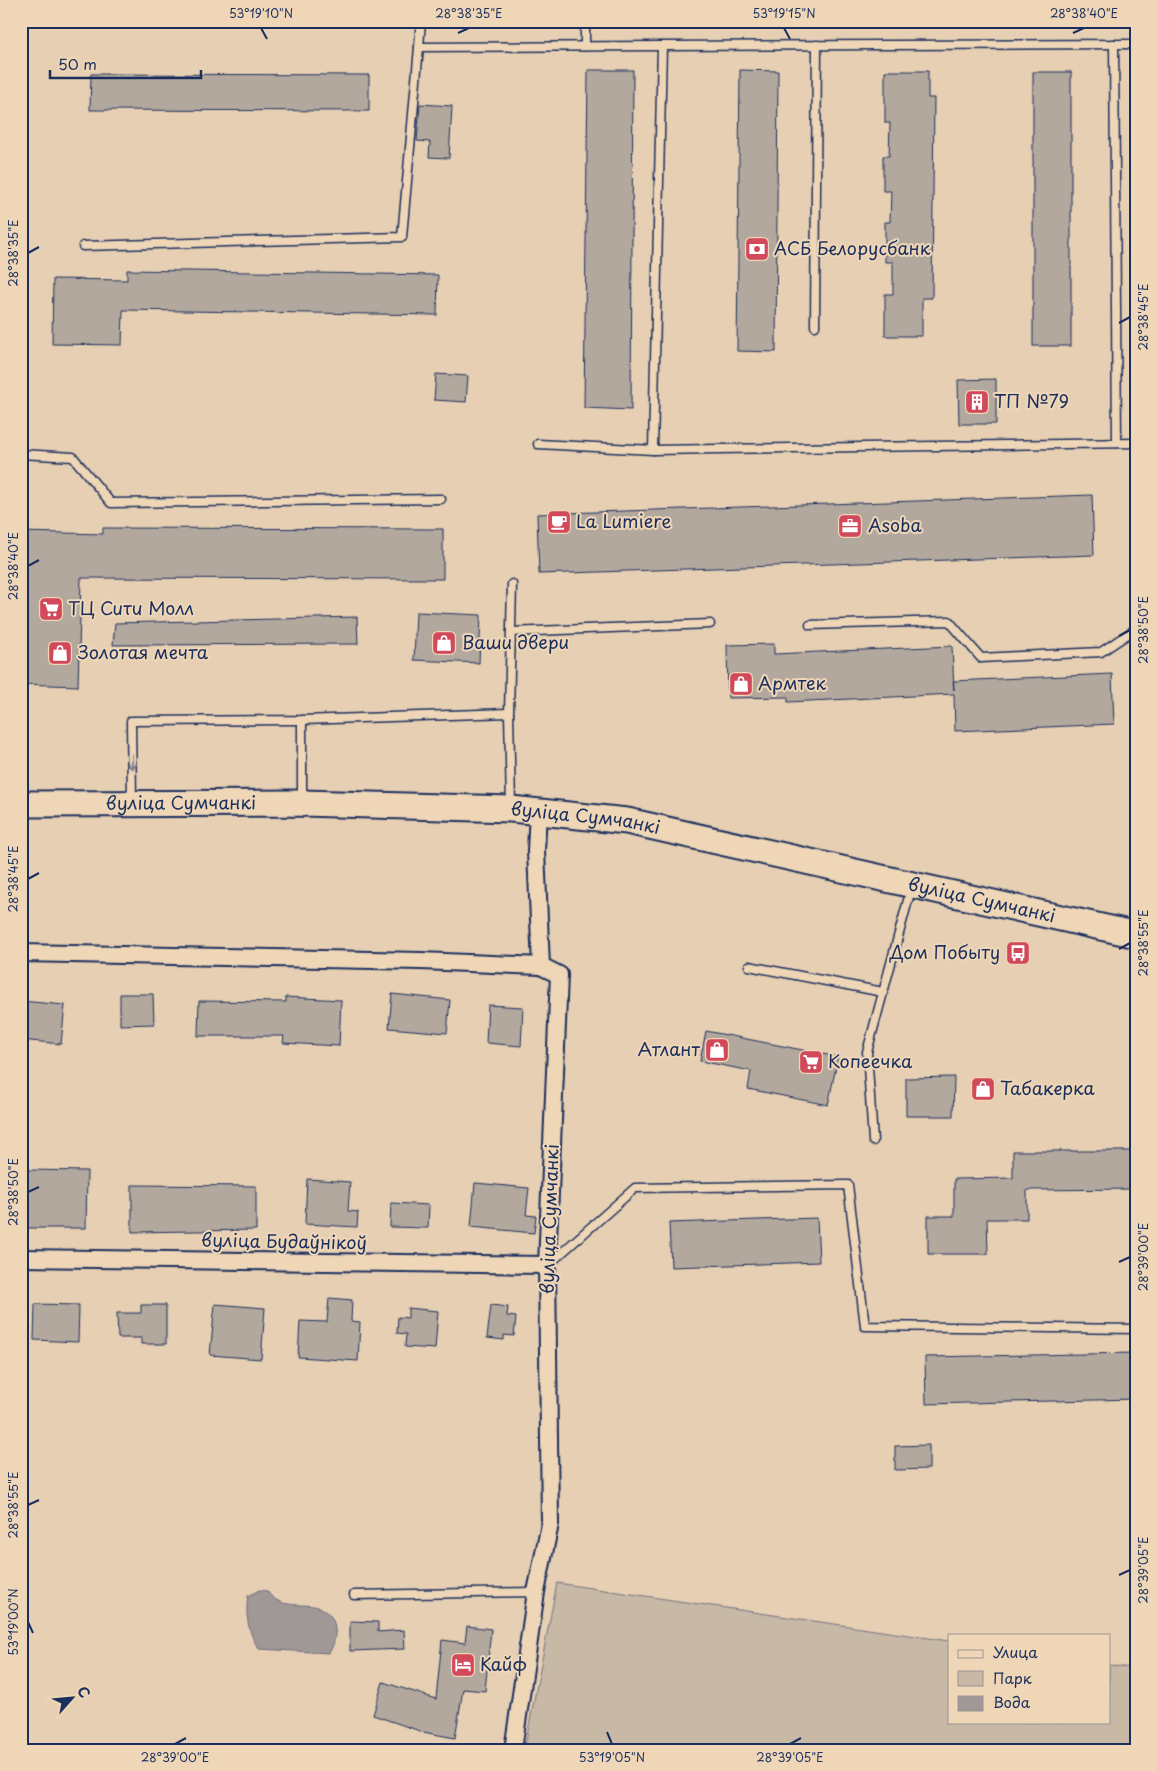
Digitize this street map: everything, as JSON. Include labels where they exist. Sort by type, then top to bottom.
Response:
[{"type":"main road","name":"вуліца Сумчанкі","points":[[21,804],[132,802],[302,803],[511,809],[627,821],[1137,935]]},
{"type":"street","points":[[21,953],[421,961],[541,966],[536,851],[538,811]]},
{"type":"street","name":"вуліца Сумчанкі","points":[[513,1750],[536,1592],[550,1524],[547,1266],[560,975],[541,966]]},
{"type":"street","name":"вуліца Будаўнікоў","points":[[21,1258],[547,1266]]},
{"type":"lane","points":[[83,246],[402,237],[420,21]]},
{"type":"lane","points":[[585,21],[586,46]]},
{"type":"lane","points":[[1114,44],[1117,443]]},
{"type":"lane","points":[[419,47],[1137,44]]},
{"type":"lane","points":[[815,326],[817,45]]},
{"type":"lane","points":[[653,450],[662,46]]},
{"type":"lane","points":[[538,444],[653,450],[1137,443]]},
{"type":"lane","points":[[21,454],[73,457],[111,503],[441,499]]},
{"type":"lane","points":[[511,809],[509,713],[512,584]]},
{"type":"lane","points":[[810,625],[949,621],[981,658],[1102,652],[1137,628]]},
{"type":"lane","points":[[511,632],[710,624]]},
{"type":"lane","points":[[132,802],[131,721],[302,720],[509,713]]},
{"type":"lane","points":[[302,720],[302,803]]},
{"type":"lane","points":[[873,1141],[867,1052],[912,884]]},
{"type":"lane","points":[[749,966],[883,992]]},
{"type":"lane","points":[[547,1266],[635,1188],[848,1185],[865,1326],[1137,1329]]},
{"type":"lane","points":[[354,1595],[536,1592]]},
{"type":"green space","points":[[557,1583],[948,1641],[948,1724],[1110,1724],[1110,1665],[1137,1669],[1137,1750],[545,1750],[525,1746]]},
{"type":"water","points":[[259,1590],[267,1591],[272,1597],[284,1603],[318,1607],[325,1610],[333,1620],[335,1627],[334,1640],[329,1653],[259,1649],[248,1624],[247,1610],[248,1596]]},
{"type":"building","points":[[588,70],[633,70],[631,410],[584,408]]},
{"type":"building","name":"АСБ Белорусбанк","points":[[740,70],[778,71],[776,352],[737,351]]},
{"type":"building","points":[[885,71],[928,71],[928,98],[934,98],[932,298],[922,298],[922,336],[885,336],[885,294],[893,294],[893,262],[885,262],[885,222],[890,222],[891,191],[883,191],[883,156],[889,156],[890,123],[885,123]]},
{"type":"building","points":[[1033,72],[1071,72],[1071,346],[1033,346]]},
{"type":"building","points":[[91,74],[369,75],[369,111],[90,110]]},
{"type":"building","points":[[420,104],[452,106],[449,158],[429,157],[430,142],[417,141]]},
{"type":"building","points":[[127,270],[438,275],[437,315],[123,310],[122,345],[52,344],[53,279],[127,280]]},
{"type":"building","points":[[436,374],[468,376],[466,402],[434,400]]},
{"type":"building","name":"ТП №79","points":[[996,379],[996,424],[959,424],[958,380]]},
{"type":"building","points":[[1092,495],[1094,555],[539,574],[537,514]]},
{"type":"building","points":[[103,528],[443,529],[443,579],[81,578],[78,686],[21,684],[21,532],[103,534]]},
{"type":"building","points":[[416,612],[481,615],[479,663],[414,660]]},
{"type":"building","points":[[357,617],[358,644],[113,645],[115,623]]},
{"type":"building","points":[[774,644],[774,654],[952,646],[954,681],[1112,674],[1114,724],[955,731],[954,694],[788,702],[788,697],[728,698],[727,645]]},
{"type":"building","points":[[120,994],[153,994],[154,1024],[120,1025]]},
{"type":"building","points":[[392,994],[450,1000],[447,1033],[389,1028]]},
{"type":"building","points":[[286,997],[341,1000],[339,1046],[283,1043],[284,1036],[198,1036],[199,1001],[286,1002]]},
{"type":"building","points":[[21,1001],[65,1005],[61,1044],[21,1040]]},
{"type":"building","points":[[488,1005],[523,1007],[521,1046],[486,1043]]},
{"type":"building","points":[[706,1031],[838,1057],[828,1105],[748,1089],[751,1071],[700,1061]]},
{"type":"building","points":[[954,1077],[953,1116],[906,1116],[906,1078]]},
{"type":"building","points":[[1013,1151],[1137,1151],[1137,1189],[1027,1190],[1027,1219],[987,1219],[988,1254],[928,1254],[928,1216],[954,1216],[954,1179],[1013,1178]]},
{"type":"building","points":[[27,1170],[87,1171],[86,1228],[27,1228]]},
{"type":"building","points":[[307,1179],[350,1182],[348,1211],[358,1212],[357,1227],[305,1224]]},
{"type":"building","points":[[475,1183],[529,1188],[526,1215],[536,1216],[534,1233],[471,1227]]},
{"type":"building","points":[[132,1185],[256,1186],[256,1230],[132,1232]]},
{"type":"building","points":[[391,1203],[429,1205],[428,1228],[390,1227]]},
{"type":"building","points":[[817,1218],[819,1262],[671,1267],[669,1223]]},
{"type":"building","points":[[329,1298],[352,1300],[351,1321],[360,1322],[358,1361],[298,1357],[300,1321],[327,1322]]},
{"type":"building","points":[[35,1304],[79,1305],[78,1342],[34,1340]]},
{"type":"building","points":[[215,1304],[265,1308],[261,1359],[210,1355]]},
{"type":"building","points":[[141,1305],[166,1305],[166,1344],[141,1344],[141,1338],[118,1338],[117,1313],[141,1313]]},
{"type":"building","points":[[491,1305],[508,1307],[507,1316],[516,1317],[514,1336],[504,1335],[504,1340],[487,1338]]},
{"type":"building","points":[[408,1308],[438,1311],[435,1349],[405,1347],[406,1334],[397,1333],[398,1317],[408,1318]]},
{"type":"building","points":[[1137,1353],[1137,1399],[926,1404],[925,1357]]},
{"type":"building","points":[[929,1445],[929,1469],[895,1470],[895,1446]]},
{"type":"building","points":[[350,1621],[378,1622],[378,1632],[404,1630],[405,1649],[350,1651]]},
{"type":"building","points":[[467,1626],[491,1629],[485,1691],[463,1689],[455,1738],[423,1732],[373,1715],[383,1682],[436,1699],[442,1640],[465,1643]]},
{"type":"place","name":"АСБ Белорусбанк","points":[[757,249]]},
{"type":"place","name":"ТП №79","points":[[977,402]]},
{"type":"place","name":"La Lumiere","points":[[559,522]]},
{"type":"place","name":"Asoba","points":[[850,526]]},
{"type":"place","name":"ТЦ Сити Молл","points":[[51,609]]},
{"type":"place","name":"Ваши двери","points":[[444,643]]},
{"type":"place","name":"Золотая мечта","points":[[60,653]]},
{"type":"place","name":"Армтек","points":[[741,684]]},
{"type":"place","name":"Дом Побыту","points":[[1018,953]]},
{"type":"place","name":"Атлант","points":[[717,1050]]},
{"type":"place","name":"Копеечка","points":[[811,1062]]},
{"type":"place","name":"Табакерка","points":[[983,1089]]},
{"type":"place","name":"Кайф","points":[[463,1665]]}]
